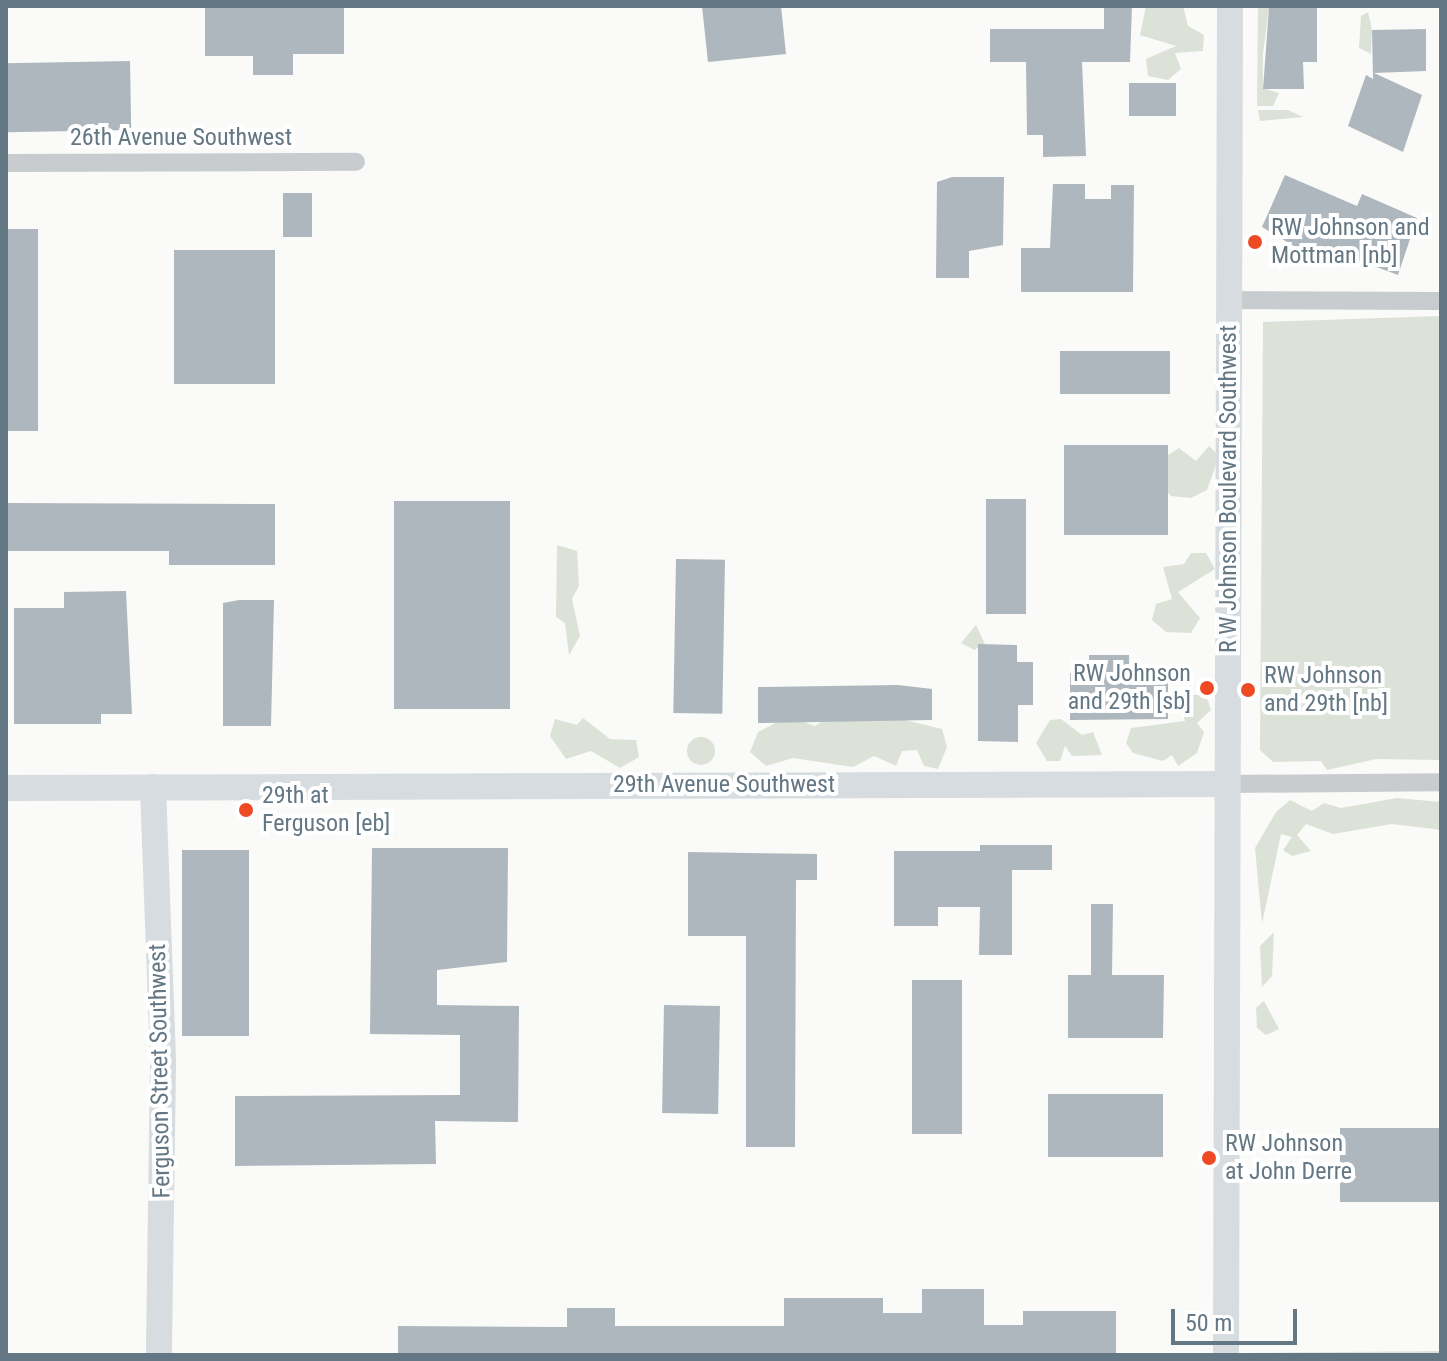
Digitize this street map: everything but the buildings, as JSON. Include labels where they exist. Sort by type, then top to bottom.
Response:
[{"type":"street","name":"R W Johnson Boulevard Southwest","points":[[1226,1355],[1230,6]]},
{"type":"street","name":"26th Avenue Southwest","points":[[6,163],[356,162]]},
{"type":"street","points":[[1230,300],[1441,301]]},
{"type":"street","name":"29th Avenue Southwest","points":[[6,788],[1441,782]]},
{"type":"street","name":"Ferguson Street Southwest","points":[[153,787],[163,1063],[159,1355]]},
{"type":"shaded area","points":[[1146,6],[1183,6],[1188,26],[1204,35],[1203,51],[1175,53],[1181,69],[1168,80],[1148,76],[1146,59],[1176,46],[1140,35]]},
{"type":"shaded area","points":[[1258,6],[1276,6],[1269,8],[1263,54],[1263,88],[1279,93],[1273,106],[1257,106]]},
{"type":"shaded area","points":[[1368,12],[1372,30],[1371,54],[1359,48],[1361,16]]},
{"type":"shaded area","points":[[1258,110],[1288,110],[1303,117],[1260,121]]},
{"type":"shaded area","points":[[1441,316],[1441,760],[1376,759],[1327,770],[1321,761],[1273,762],[1260,750],[1263,322]]},
{"type":"shaded area","points":[[1209,446],[1219,456],[1207,490],[1191,498],[1171,496],[1160,484],[1168,455],[1179,448],[1196,461]]},
{"type":"shaded area","points":[[557,545],[577,551],[579,586],[572,599],[580,636],[569,655],[565,623],[556,617]]},
{"type":"shaded area","points":[[1191,553],[1206,553],[1215,569],[1178,592],[1200,618],[1191,633],[1166,632],[1152,620],[1156,604],[1172,599],[1163,567],[1184,564]]},
{"type":"shaded area","points":[[976,625],[985,644],[974,650],[961,643]]},
{"type":"shaded area","points":[[1179,687],[1184,695],[1206,695],[1211,710],[1197,723],[1204,732],[1197,753],[1178,766],[1172,755],[1163,761],[1133,753],[1126,743],[1131,728],[1185,721],[1180,701],[1172,700],[1171,691]]},
{"type":"shaded area","points":[[868,711],[942,729],[947,747],[938,769],[924,766],[917,750],[902,751],[896,766],[874,756],[853,767],[793,758],[766,766],[750,752],[758,732],[789,716],[815,726],[836,713]]},
{"type":"shaded area","points":[[583,718],[610,739],[636,740],[639,757],[620,768],[591,751],[566,759],[550,736],[555,719],[577,725]]},
{"type":"shaded area","points":[[1061,719],[1082,735],[1093,732],[1102,755],[1072,756],[1065,746],[1060,761],[1047,761],[1036,743],[1050,720]]},
{"type":"shaded area","points":[[701,737],[711,741],[715,751],[711,761],[701,765],[691,761],[687,751],[691,741]]},
{"type":"shaded area","points":[[1397,798],[1441,802],[1441,830],[1392,824],[1333,834],[1306,824],[1297,835],[1311,851],[1292,856],[1283,850],[1292,837],[1281,834],[1262,924],[1255,848],[1276,812],[1290,800],[1312,811],[1324,803],[1341,808]]},
{"type":"shaded area","points":[[1274,932],[1272,976],[1262,987],[1260,946]]},
{"type":"shaded area","points":[[1264,1001],[1279,1029],[1266,1035],[1257,1028],[1256,1008]]},
{"type":"shaded area","points":[[1441,1351],[1441,1355],[1247,1355],[1247,1353]]},
{"type":"place","name":"RW Johnson and Mottman [nb]","points":[[1255,242]]},
{"type":"place","name":"RW Johnson and 29th [sb]","points":[[1207,688]]},
{"type":"place","name":"RW Johnson and 29th [nb]","points":[[1248,690]]},
{"type":"place","name":"29th at Ferguson [eb]","points":[[246,810]]},
{"type":"place","name":"RW Johnson at John Derre","points":[[1209,1158]]}]
